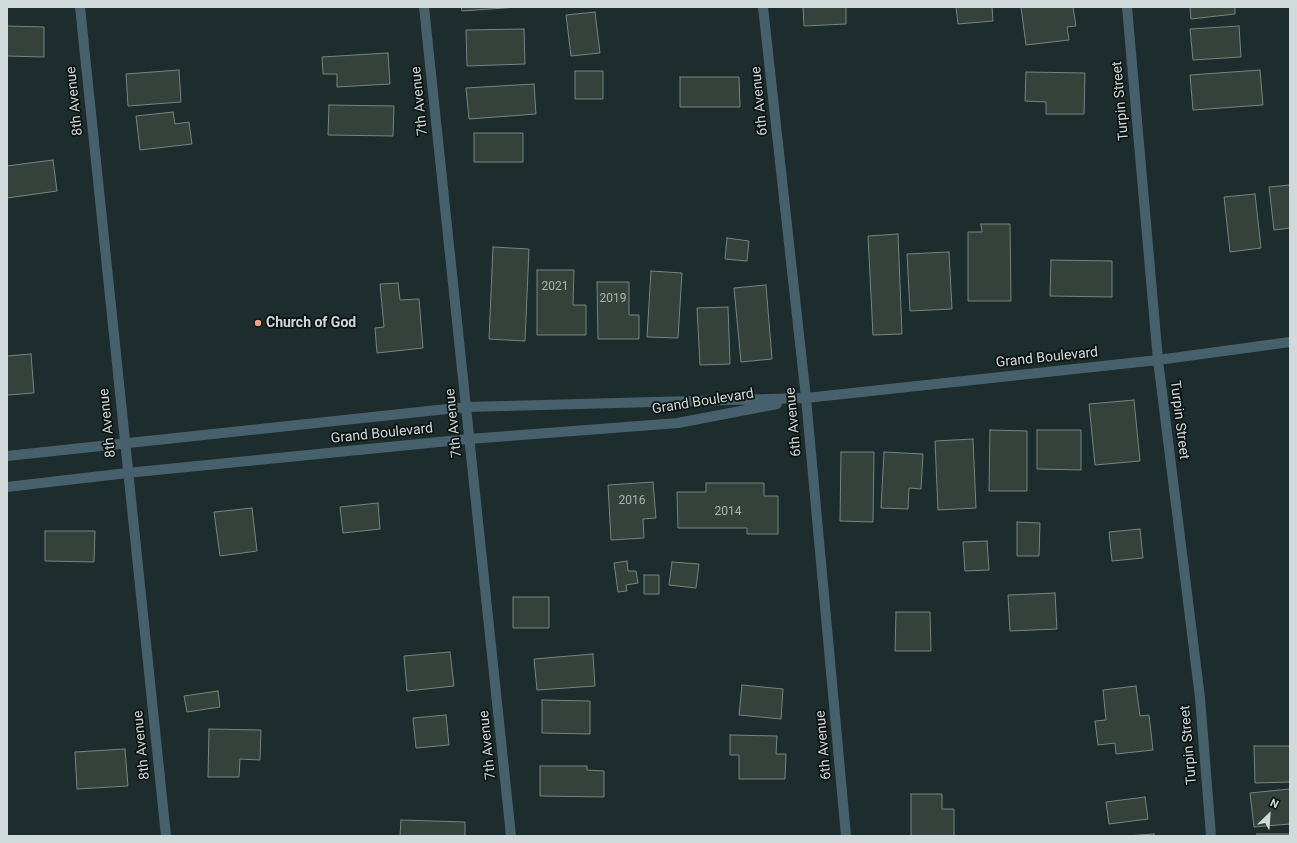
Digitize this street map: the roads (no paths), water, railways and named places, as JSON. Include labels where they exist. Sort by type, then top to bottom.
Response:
[{"type":"street","name":"8th Avenue","points":[[80,7],[127,473],[166,836]]},
{"type":"street","name":"7th Avenue","points":[[424,7],[511,836]]},
{"type":"street","name":"6th Avenue","points":[[763,7],[806,398],[846,836]]},
{"type":"street","name":"Turpin Street","points":[[1127,7],[1158,360],[1200,698],[1211,836]]},
{"type":"street","name":"Grand Boulevard","points":[[7,456],[124,442],[466,407],[806,398],[1158,360],[1290,342]]},
{"type":"street","name":"Grand Boulevard","points":[[7,487],[127,473],[469,439],[678,423],[806,398]]},
{"type":"place","name":"Church of God","points":[[258,323]]}]
